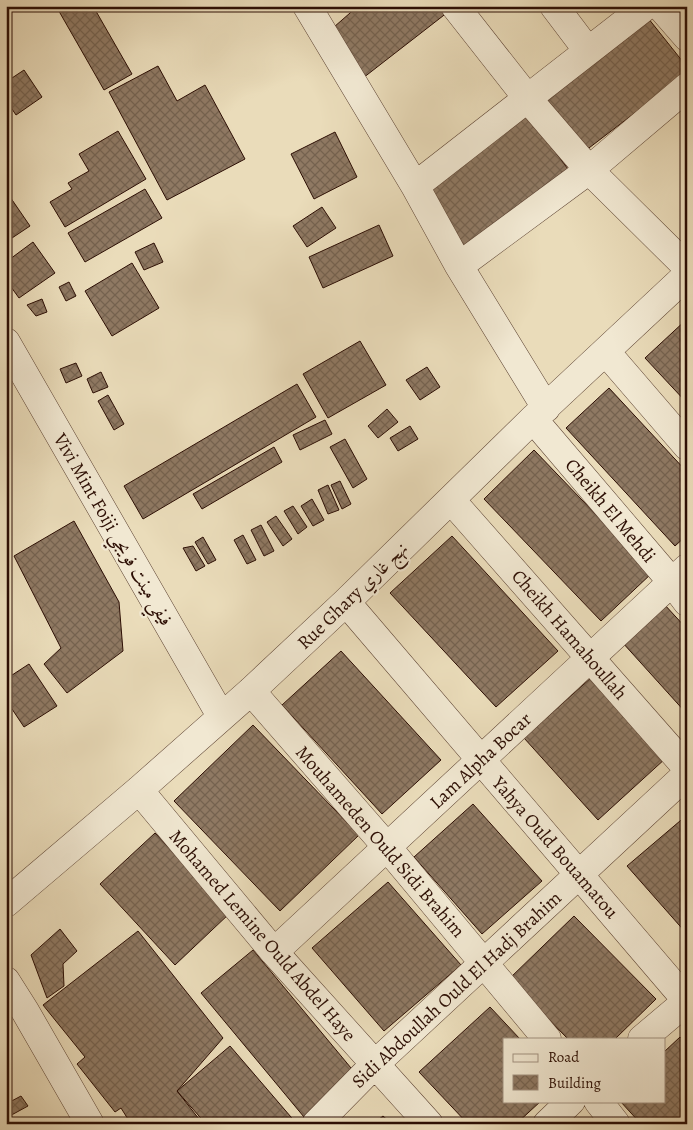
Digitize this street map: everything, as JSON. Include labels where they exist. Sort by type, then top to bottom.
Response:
[{"type":"street","name":"Cheikh El Mehdi","points":[[307,6],[415,186],[539,413],[682,584]]},
{"type":"street","points":[[455,6],[528,99],[589,170],[687,267]]},
{"type":"street","points":[[554,6],[588,51]]},
{"type":"street","points":[[415,186],[646,6]]},
{"type":"street","points":[[660,6],[687,36]]},
{"type":"street","points":[[459,266],[589,170],[687,87]]},
{"type":"street","name":"Rue Ghary نهج غاري","points":[[6,902],[139,790],[251,691],[346,602],[539,413],[687,275]]},
{"type":"street","name":"Vivi Mint Foiji فيفي مينت فويجي","points":[[6,342],[221,716]]},
{"type":"street","points":[[606,352],[687,446]]},
{"type":"street","name":"Cheikh Hamahoullah","points":[[451,500],[687,768]]},
{"type":"street","name":"Lam Alpha Bocar","points":[[274,952],[591,657],[682,584]]},
{"type":"street","name":"Yahya Ould Bouamatou","points":[[346,602],[687,1001]]},
{"type":"street","name":"Mouhameden Ould Sidi Brahim","points":[[251,691],[387,847],[546,1038]]},
{"type":"street","name":"Sidi Abdoullah Ould El Hadj Brahim","points":[[316,1124],[375,1064],[687,774]]},
{"type":"street","name":"Mohamed Lemine Ould Abdel Haye","points":[[139,790],[274,952],[429,1124]]},
{"type":"street","points":[[6,981],[65,1078],[90,1124]]},
{"type":"street","points":[[643,1038],[687,1001]]},
{"type":"street","points":[[547,1124],[570,1102]]},
{"type":"street","points":[[599,1102],[616,1124]]},
{"type":"building","points":[[56,6],[93,6],[132,74],[104,90]]},
{"type":"building","points":[[358,6],[443,6],[448,12],[363,78],[334,27]]},
{"type":"building","points":[[648,18],[687,67],[687,73],[585,151],[541,98]]},
{"type":"building","points":[[158,66],[177,101],[205,85],[245,159],[167,200],[109,92]]},
{"type":"building","points":[[24,70],[42,97],[16,115],[6,100],[6,82]]},
{"type":"building","points":[[527,114],[568,169],[462,248],[428,187]]},
{"type":"building","points":[[118,131],[146,179],[65,227],[50,202],[72,189],[68,183],[89,171],[79,154]]},
{"type":"building","points":[[335,132],[357,177],[314,199],[291,154]]},
{"type":"building","points":[[145,189],[162,218],[85,262],[68,233]]},
{"type":"building","points":[[6,191],[30,226],[6,242]]},
{"type":"building","points":[[322,207],[336,228],[307,247],[293,226]]},
{"type":"building","points":[[379,225],[393,256],[323,288],[309,257]]},
{"type":"building","points":[[33,242],[55,273],[19,298],[6,280],[6,262]]},
{"type":"building","points":[[154,243],[163,262],[144,270],[135,252]]},
{"type":"building","points":[[132,263],[159,308],[112,336],[85,291]]},
{"type":"building","points":[[69,282],[76,296],[66,301],[59,287]]},
{"type":"building","points":[[42,299],[47,312],[36,316],[27,305]]},
{"type":"building","points":[[687,319],[687,403],[645,358]]},
{"type":"building","points":[[360,341],[386,385],[328,418],[303,374]]},
{"type":"building","points":[[76,363],[82,376],[66,383],[60,369]]},
{"type":"building","points":[[427,367],[440,387],[420,400],[406,380]]},
{"type":"building","points":[[101,372],[108,387],[93,393],[87,379]]},
{"type":"building","points":[[297,384],[316,417],[143,519],[124,486]]},
{"type":"building","points":[[609,388],[687,472],[687,535],[675,546],[566,428]]},
{"type":"building","points":[[108,395],[124,424],[114,430],[98,401]]},
{"type":"building","points":[[387,409],[398,422],[378,438],[368,426]]},
{"type":"building","points":[[325,420],[332,434],[300,450],[293,435]]},
{"type":"building","points":[[410,426],[418,439],[398,451],[390,438]]},
{"type":"building","points":[[345,439],[367,479],[353,488],[330,447]]},
{"type":"building","points":[[274,447],[282,462],[202,509],[193,494]]},
{"type":"building","points":[[534,450],[652,573],[601,621],[484,499]]},
{"type":"building","points":[[340,481],[351,504],[342,509],[331,485]]},
{"type":"building","points":[[328,485],[339,510],[328,514],[318,490]]},
{"type":"building","points":[[312,499],[324,520],[313,526],[301,506]]},
{"type":"building","points":[[293,506],[307,527],[298,534],[284,511]]},
{"type":"building","points":[[276,516],[292,539],[283,546],[267,522]]},
{"type":"building","points":[[74,521],[119,602],[123,651],[67,693],[44,664],[61,648],[14,556]]},
{"type":"building","points":[[261,525],[274,551],[264,556],[251,530]]},
{"type":"building","points":[[243,535],[256,560],[247,564],[234,540]]},
{"type":"building","points":[[452,536],[558,651],[496,707],[390,593]]},
{"type":"building","points":[[203,537],[216,560],[208,564],[195,542]]},
{"type":"building","points":[[193,546],[205,566],[196,571],[183,548]]},
{"type":"building","points":[[664,604],[687,629],[687,714],[622,642]]},
{"type":"building","points":[[341,651],[441,760],[382,814],[282,705]]},
{"type":"building","points":[[29,664],[57,706],[24,727],[6,700],[6,679]]},
{"type":"building","points":[[593,676],[666,758],[598,820],[524,738]]},
{"type":"building","points":[[253,725],[359,835],[280,911],[174,801]]},
{"type":"building","points":[[473,804],[542,881],[482,934],[414,857]]},
{"type":"building","points":[[687,815],[687,934],[627,866]]},
{"type":"building","points":[[155,833],[230,913],[175,965],[100,884]]},
{"type":"building","points":[[388,882],[461,965],[384,1031],[312,948]]},
{"type":"building","points":[[574,916],[656,999],[616,1038],[567,1038],[509,979]]},
{"type":"building","points":[[60,929],[77,951],[63,964],[64,986],[47,998],[31,955]]},
{"type":"building","points":[[138,931],[223,1038],[177,1091],[203,1124],[131,1124],[121,1108],[115,1112],[77,1064],[85,1057],[43,1005]]},
{"type":"building","points":[[253,950],[356,1074],[304,1117],[201,993]]},
{"type":"building","points":[[490,1007],[519,1038],[503,1038],[503,1102],[540,1102],[516,1124],[468,1124],[419,1072]]},
{"type":"building","points":[[680,1037],[687,1044],[687,1124],[641,1124],[621,1102],[666,1102],[666,1050]]},
{"type":"building","points":[[230,1046],[297,1124],[206,1124],[177,1091]]},
{"type":"building","points":[[21,1096],[28,1106],[6,1118],[6,1104]]},
{"type":"building","points":[[383,1116],[392,1124],[373,1124]]}]
